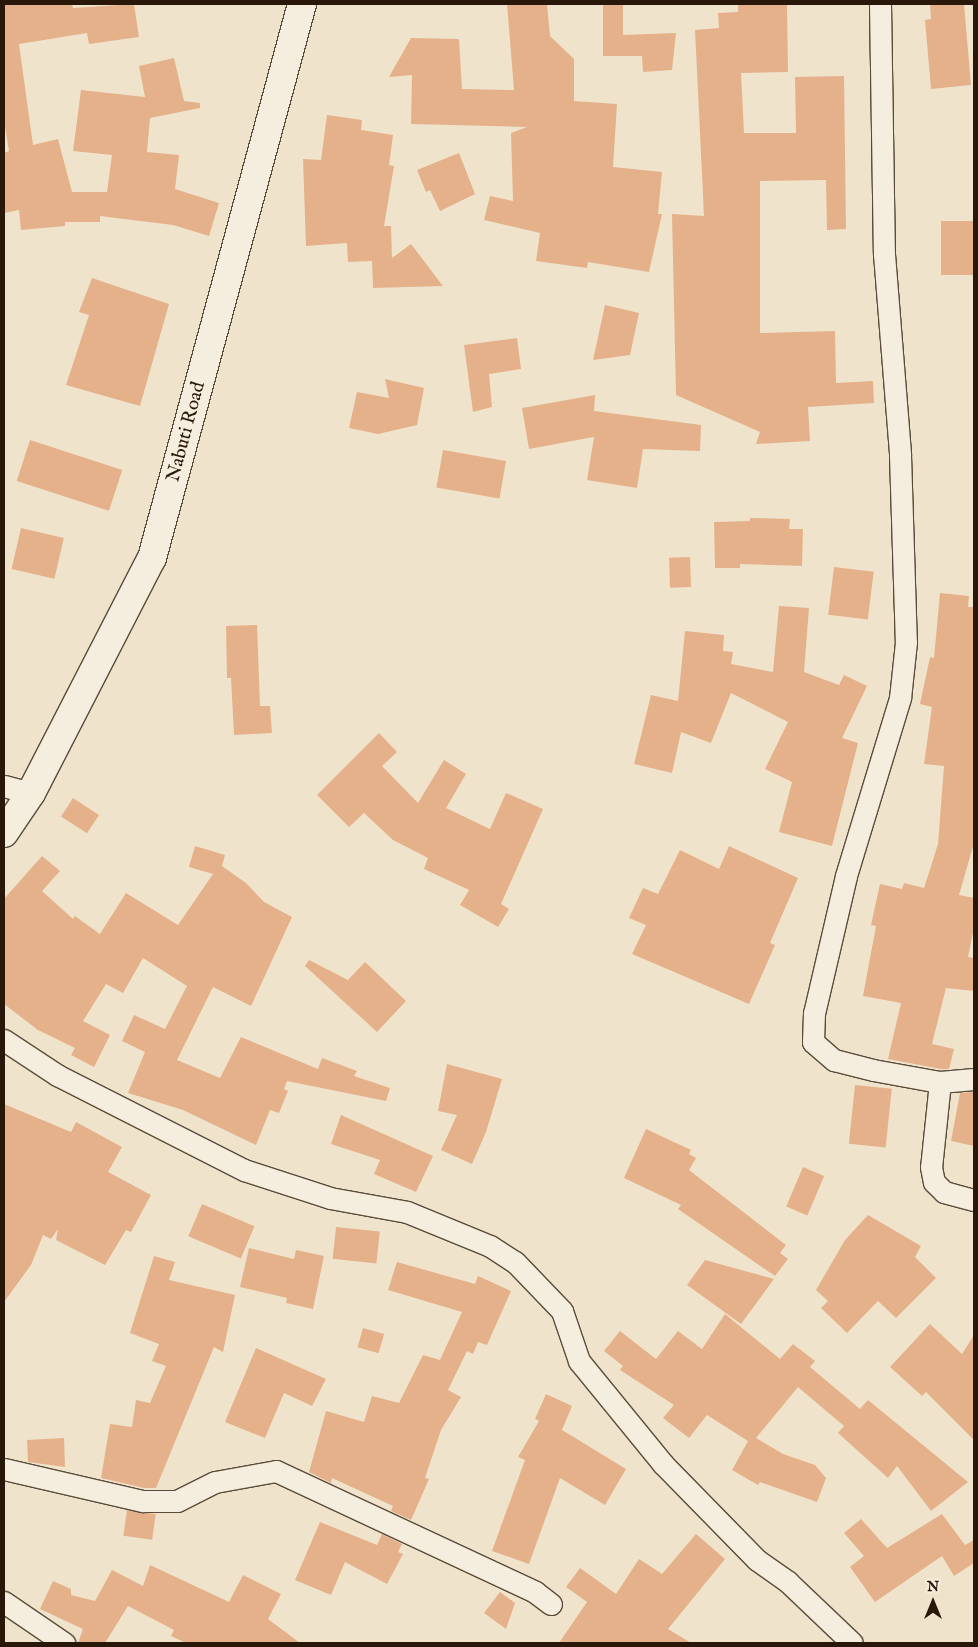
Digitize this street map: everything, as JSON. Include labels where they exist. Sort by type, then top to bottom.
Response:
[{"type":"street","name":"Nabuti Road","points":[[4,833],[31,794],[152,558],[302,4]]},
{"type":"street","points":[[880,4],[884,254],[900,455],[906,642],[900,698],[846,876],[814,1013],[814,1042],[834,1060],[940,1082],[974,1079]]},
{"type":"street","points":[[4,786],[31,794]]},
{"type":"street","points":[[4,1040],[57,1075],[244,1170],[330,1198],[408,1212],[490,1246],[514,1262],[562,1311],[572,1347],[579,1362],[663,1464],[757,1560],[788,1582],[852,1643]]},
{"type":"street","points":[[940,1082],[931,1166],[934,1182],[944,1192],[974,1200]]},
{"type":"street","points":[[4,1469],[143,1501],[177,1501],[215,1482],[276,1471],[535,1592],[551,1604]]},
{"type":"street","points":[[4,1602],[64,1643]]},
{"type":"building","points":[[4,4],[72,4],[73,8],[134,4],[139,37],[89,44],[87,33],[19,44],[33,145],[58,139],[72,192],[107,192],[112,155],[73,151],[81,90],[145,97],[139,66],[174,58],[184,101],[200,103],[200,108],[150,118],[147,152],[179,155],[175,189],[219,203],[209,236],[173,225],[100,216],[100,222],[65,222],[65,226],[21,230],[19,210],[4,213],[4,153],[9,151],[4,121]]},
{"type":"building","points":[[507,4],[547,4],[550,36],[574,59],[574,101],[617,104],[613,167],[662,172],[658,214],[662,214],[649,272],[588,262],[587,268],[536,261],[540,233],[484,220],[490,196],[513,201],[511,133],[527,127],[411,124],[412,75],[389,77],[411,38],[459,39],[462,89],[514,90]]},
{"type":"building","points":[[603,4],[623,4],[623,35],[676,33],[672,70],[643,72],[642,56],[603,56]]},
{"type":"building","points":[[738,4],[787,4],[788,72],[741,73],[744,133],[796,133],[795,77],[844,76],[846,229],[827,230],[826,180],[760,181],[760,333],[835,331],[836,383],[873,381],[874,403],[808,407],[810,441],[756,444],[760,432],[676,395],[672,214],[704,216],[695,30],[719,28],[718,13],[738,12]]},
{"type":"building","points":[[930,4],[964,4],[971,85],[931,89],[925,20],[931,19]]},
{"type":"building","points":[[327,115],[362,120],[361,130],[393,135],[389,165],[394,166],[384,226],[391,226],[392,258],[411,244],[443,286],[373,288],[372,261],[348,262],[347,243],[306,246],[303,159],[321,160]]},
{"type":"building","points":[[459,153],[475,194],[440,211],[430,190],[426,192],[417,170]]},
{"type":"building","points":[[941,221],[974,221],[974,275],[941,275]]},
{"type":"building","points":[[92,278],[169,304],[140,406],[66,385],[89,315],[79,312]]},
{"type":"building","points":[[605,305],[639,313],[630,355],[593,360]]},
{"type":"building","points":[[517,338],[521,369],[489,374],[492,407],[473,412],[464,345]]},
{"type":"building","points":[[385,379],[424,388],[417,425],[378,434],[349,428],[357,392],[389,398]]},
{"type":"building","points":[[595,395],[594,411],[701,425],[700,451],[643,449],[637,488],[587,480],[594,437],[529,449],[522,408]]},
{"type":"building","points":[[30,440],[122,470],[109,511],[17,481]]},
{"type":"building","points":[[443,450],[506,461],[499,499],[436,487]]},
{"type":"building","points":[[750,518],[790,519],[789,529],[803,529],[802,566],[740,564],[740,568],[715,568],[714,522],[750,521]]},
{"type":"building","points":[[21,528],[64,538],[54,579],[12,569]]},
{"type":"building","points":[[690,557],[691,587],[670,588],[669,558]]},
{"type":"building","points":[[834,567],[874,572],[868,620],[828,615]]},
{"type":"building","points":[[940,593],[969,596],[968,607],[974,607],[974,843],[959,895],[974,898],[974,928],[968,957],[974,958],[974,991],[946,988],[932,1044],[954,1049],[949,1069],[888,1059],[901,1003],[863,996],[876,926],[871,925],[880,884],[902,889],[904,883],[924,888],[938,844],[944,766],[924,764],[932,707],[920,704],[930,657],[934,658]]},
{"type":"building","points":[[779,606],[809,608],[804,672],[839,685],[844,675],[867,686],[842,738],[858,743],[832,846],[779,832],[792,782],[765,769],[788,722],[731,693],[711,743],[681,732],[672,773],[634,764],[651,695],[678,701],[685,631],[724,635],[723,651],[733,652],[731,664],[773,672]]},
{"type":"building","points":[[257,625],[260,706],[270,706],[272,733],[234,735],[231,678],[227,678],[226,626]]},
{"type":"building","points":[[379,733],[397,752],[382,766],[418,803],[444,760],[466,774],[446,808],[490,829],[506,793],[543,809],[501,904],[509,909],[498,927],[460,905],[469,890],[424,869],[428,858],[393,840],[364,813],[349,827],[317,795]]},
{"type":"building","points":[[73,798],[99,815],[87,833],[61,816]]},
{"type":"building","points":[[195,846],[225,855],[222,866],[246,883],[264,902],[292,917],[251,1006],[213,987],[177,1060],[220,1078],[241,1037],[318,1069],[322,1058],[357,1071],[354,1076],[390,1088],[386,1101],[287,1081],[284,1089],[288,1091],[279,1113],[270,1110],[256,1145],[183,1110],[128,1093],[145,1052],[122,1041],[134,1015],[165,1029],[187,986],[143,958],[123,993],[106,984],[83,1021],[110,1035],[94,1067],[71,1055],[75,1048],[38,1030],[4,1004],[4,899],[42,856],[60,871],[42,891],[73,919],[75,916],[100,934],[126,893],[178,925],[213,874],[189,867]]},
{"type":"building","points":[[729,846],[798,878],[770,943],[775,945],[749,1004],[632,954],[646,925],[629,918],[643,888],[658,894],[680,850],[719,869]]},
{"type":"building","points":[[309,960],[348,980],[365,962],[406,1001],[377,1032],[305,966]]},
{"type":"building","points":[[447,1064],[502,1079],[486,1132],[472,1164],[441,1150],[457,1115],[438,1111]]},
{"type":"building","points":[[855,1085],[892,1089],[886,1148],[849,1144]]},
{"type":"building","points":[[974,1092],[974,1146],[951,1141],[960,1093]]},
{"type":"building","points":[[4,1104],[71,1132],[76,1122],[122,1147],[108,1172],[151,1195],[131,1232],[126,1230],[105,1265],[56,1240],[58,1229],[51,1239],[43,1235],[31,1265],[4,1302]]},
{"type":"building","points":[[341,1115],[433,1156],[416,1192],[374,1174],[380,1160],[331,1144]]},
{"type":"building","points":[[646,1129],[691,1150],[689,1154],[696,1158],[689,1170],[786,1245],[780,1253],[788,1259],[775,1276],[678,1209],[681,1205],[624,1178]]},
{"type":"building","points":[[803,1167],[824,1176],[807,1216],[786,1207]]},
{"type":"building","points":[[202,1204],[254,1226],[241,1258],[188,1236]]},
{"type":"building","points":[[868,1215],[921,1246],[915,1257],[936,1278],[896,1318],[878,1301],[847,1333],[821,1308],[828,1301],[816,1290],[845,1240]]},
{"type":"building","points":[[336,1227],[380,1232],[376,1263],[333,1259]]},
{"type":"building","points":[[249,1248],[294,1259],[296,1250],[324,1256],[313,1309],[286,1303],[287,1298],[240,1287]]},
{"type":"building","points":[[154,1256],[175,1262],[169,1280],[235,1295],[223,1352],[214,1347],[156,1488],[144,1488],[101,1478],[110,1424],[132,1427],[136,1400],[150,1403],[166,1366],[152,1361],[159,1344],[130,1333]]},
{"type":"building","points":[[705,1260],[774,1279],[741,1324],[687,1285]]},
{"type":"building","points":[[397,1262],[475,1284],[478,1276],[511,1291],[487,1345],[478,1342],[473,1354],[467,1351],[448,1390],[461,1397],[441,1430],[425,1478],[429,1479],[411,1520],[391,1511],[393,1506],[332,1478],[331,1483],[309,1472],[326,1411],[364,1422],[372,1396],[399,1403],[423,1355],[440,1360],[462,1312],[388,1290]]},
{"type":"building","points":[[725,1314],[780,1359],[793,1344],[815,1361],[810,1367],[860,1409],[868,1400],[968,1482],[931,1511],[897,1466],[888,1478],[838,1433],[844,1426],[798,1387],[756,1438],[783,1454],[815,1465],[826,1478],[817,1502],[760,1482],[758,1485],[732,1470],[748,1441],[707,1415],[689,1438],[663,1418],[674,1405],[620,1370],[623,1366],[604,1351],[620,1331],[656,1359],[678,1331],[702,1349]]},
{"type":"building","points":[[930,1324],[962,1354],[974,1335],[974,1440],[926,1392],[922,1396],[890,1367]]},
{"type":"building","points":[[363,1328],[384,1334],[379,1353],[357,1347]]},
{"type":"building","points":[[256,1348],[326,1379],[312,1406],[284,1393],[265,1438],[225,1422]]},
{"type":"building","points":[[546,1394],[572,1406],[562,1430],[626,1469],[605,1505],[560,1478],[529,1564],[492,1551],[525,1460],[518,1457],[539,1421],[535,1419]]},
{"type":"building","points":[[64,1438],[65,1467],[28,1462],[27,1440]]},
{"type":"building","points":[[127,1510],[156,1514],[152,1540],[123,1536]]},
{"type":"building","points":[[942,1514],[965,1545],[974,1540],[974,1563],[954,1576],[942,1556],[875,1602],[850,1567],[864,1556],[844,1533],[861,1519],[887,1548]]},
{"type":"building","points":[[320,1522],[377,1545],[382,1534],[402,1544],[398,1552],[403,1554],[387,1584],[345,1562],[331,1595],[295,1580]]},
{"type":"building","points":[[696,1534],[725,1559],[668,1629],[691,1643],[559,1643],[587,1602],[566,1587],[580,1568],[616,1594],[639,1559],[662,1574]]},
{"type":"building","points":[[150,1565],[229,1602],[243,1575],[281,1594],[268,1619],[300,1643],[186,1643],[171,1636],[174,1630],[128,1606],[105,1643],[78,1643],[83,1629],[40,1609],[53,1581],[71,1589],[71,1595],[95,1601],[112,1570],[143,1586]]},
{"type":"building","points":[[500,1592],[515,1603],[506,1629],[484,1613]]}]
